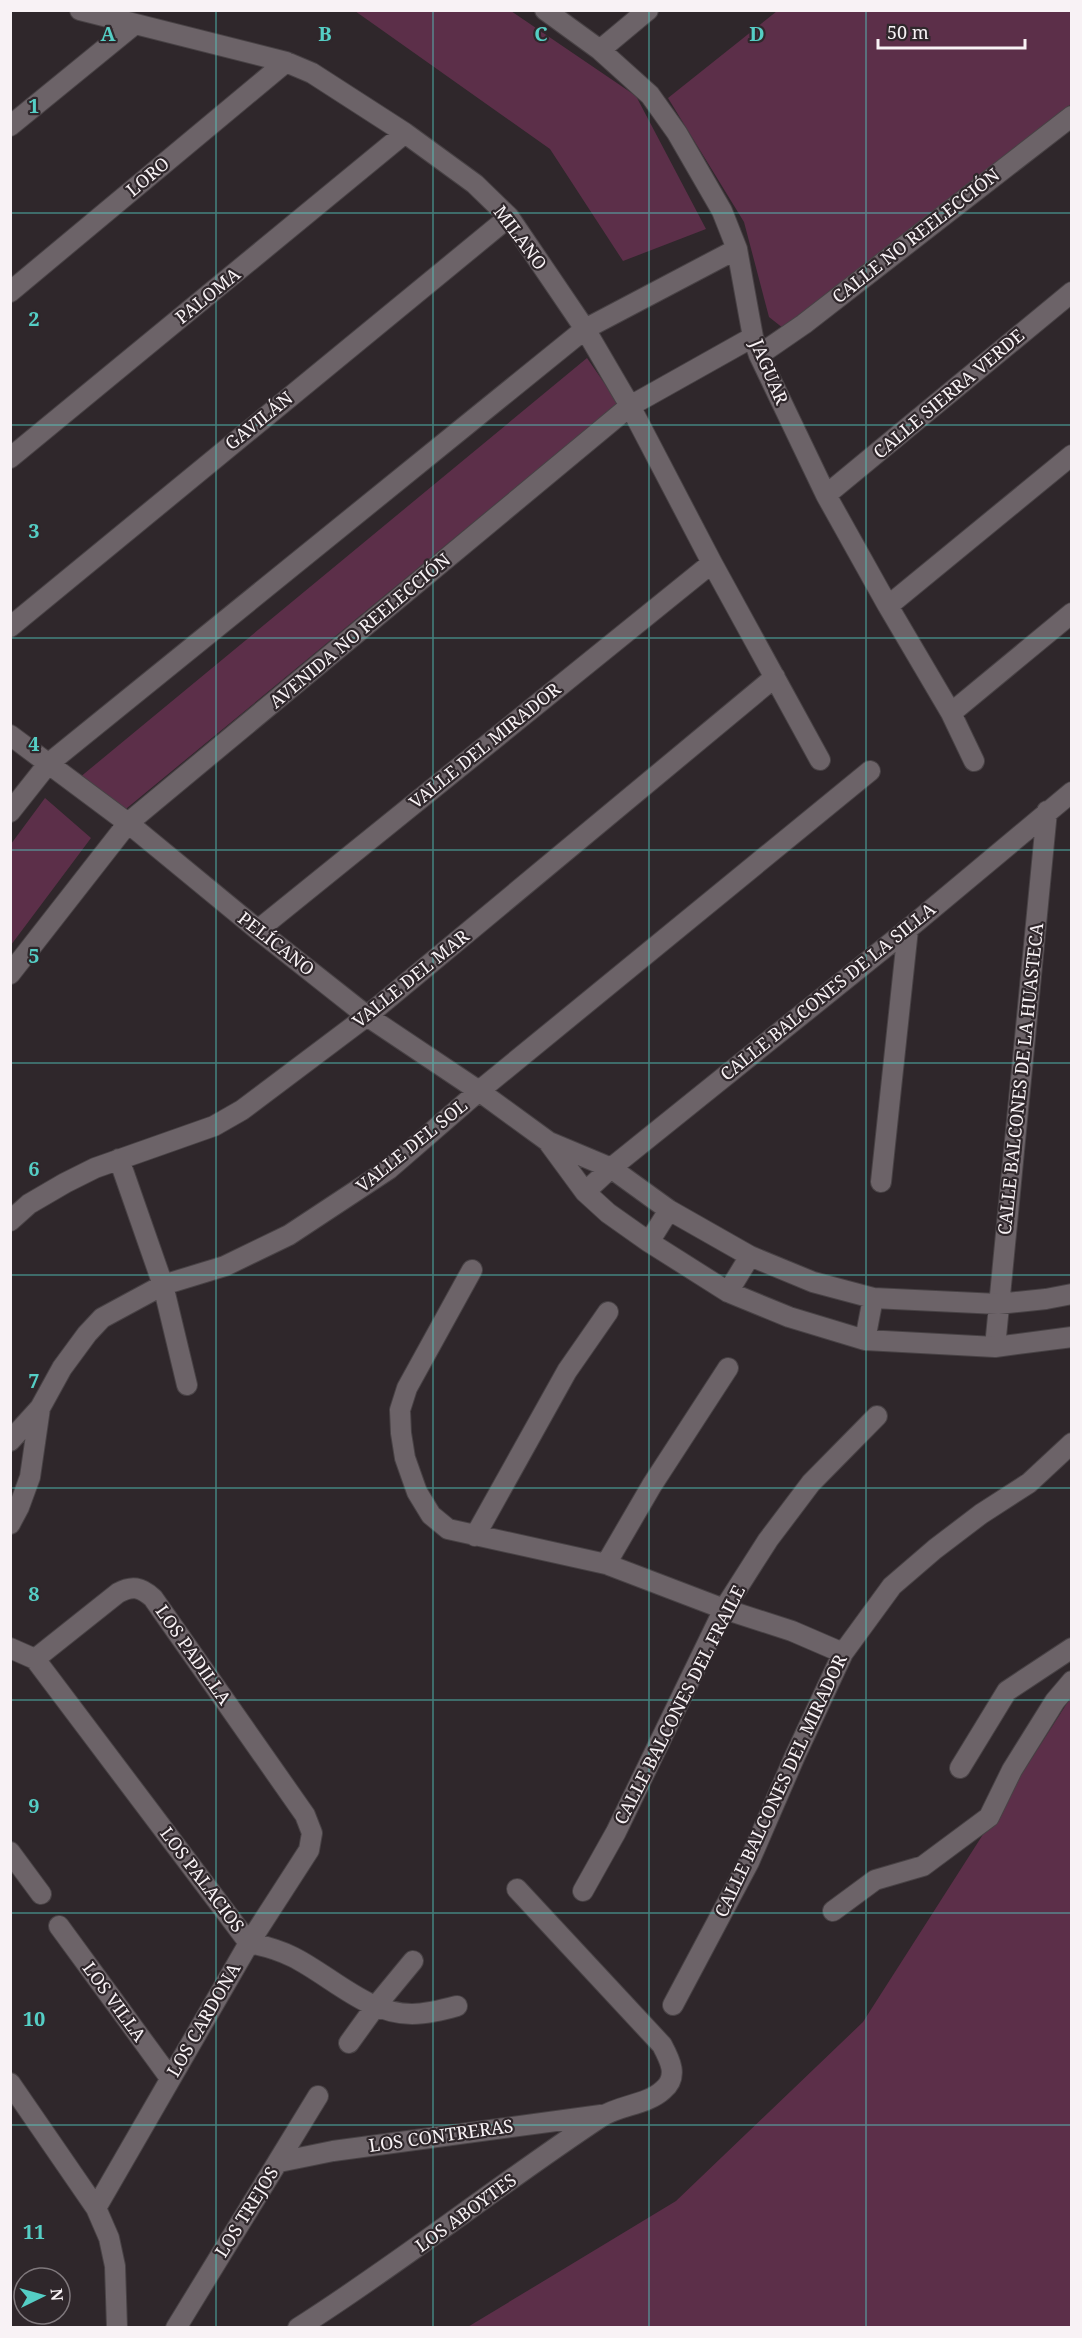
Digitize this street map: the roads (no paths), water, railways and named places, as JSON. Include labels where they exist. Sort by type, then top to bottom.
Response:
[{"type":"street","name":"MILANO","points":[[80,10],[286,62],[312,73],[405,133],[475,184],[509,217],[585,329],[630,406],[712,563],[820,760]]},
{"type":"street","name":"JAGUAR","points":[[545,10],[600,50],[650,95],[677,133],[722,211],[737,249],[756,346],[826,495],[951,713],[974,761]]},
{"type":"street","points":[[600,50],[648,10]]},
{"type":"street","points":[[10,126],[135,24]]},
{"type":"street","name":"LORO","points":[[10,292],[286,62]]},
{"type":"street","name":"CALLE NO REELECCIÓN","points":[[756,346],[804,324],[1071,116]]},
{"type":"street","name":"PALOMA","points":[[10,458],[405,133]]},
{"type":"street","name":"GAVILÁN","points":[[10,627],[509,217]]},
{"type":"street","points":[[10,812],[48,764],[585,329],[737,249]]},
{"type":"street","name":"CALLE SIERRA VERDE","points":[[826,495],[1071,292]]},
{"type":"street","name":"AVENIDA NO REELECCIÓN","points":[[10,974],[128,823],[630,406],[756,346]]},
{"type":"street","points":[[888,606],[1071,455]]},
{"type":"street","name":"VALLE DEL MIRADOR","points":[[258,930],[712,563]]},
{"type":"street","points":[[951,713],[1071,613]]},
{"type":"street","name":"VALLE DEL MAR","points":[[10,1221],[29,1204],[65,1182],[119,1159],[214,1126],[242,1110],[368,1016],[776,677]]},
{"type":"street","name":"PELÍCANO","points":[[10,735],[128,823],[258,930],[368,1016],[479,1091],[549,1142],[611,1168],[669,1210],[750,1256],[813,1282],[873,1298],[998,1304],[1071,1294]]},
{"type":"street","name":"VALLE DEL SOL","points":[[10,1524],[20,1507],[19,1480],[35,1452],[40,1408],[62,1368],[102,1318],[163,1285],[225,1266],[288,1235],[389,1169],[479,1091],[870,771]]},
{"type":"street","name":"CALLE BALCONES DE LA SILLA","points":[[585,1192],[611,1168],[908,929],[1071,792]]},
{"type":"street","name":"CALLE BALCONES DE LA HUASTECA","points":[[995,1347],[1047,811]]},
{"type":"street","points":[[881,1182],[908,929]]},
{"type":"street","name":"PELÍCANO","points":[[549,1142],[585,1192],[608,1213],[648,1242],[728,1292],[789,1317],[865,1340],[995,1347],[1071,1337]]},
{"type":"street","points":[[119,1159],[163,1285],[188,1385]]},
{"type":"street","points":[[648,1242],[669,1210]]},
{"type":"street","points":[[728,1292],[750,1256]]},
{"type":"street","points":[[472,1270],[407,1388],[400,1410],[405,1458],[417,1492],[431,1515],[448,1529],[606,1564],[724,1609],[792,1631],[843,1653]]},
{"type":"street","points":[[865,1340],[873,1298]]},
{"type":"street","points":[[475,1536],[567,1371],[608,1312]]},
{"type":"street","points":[[606,1564],[651,1485],[728,1368]]},
{"type":"street","points":[[10,1441],[40,1408]]},
{"type":"street","name":"CALLE BALCONES DEL FRAILE","points":[[583,1891],[616,1832],[724,1609],[768,1540],[811,1483],[877,1416]]},
{"type":"street","name":"CALLE BALCONES DEL MIRADOR","points":[[673,2005],[749,1862],[843,1653],[892,1586],[981,1514],[1029,1483],[1071,1443]]},
{"type":"street","name":"LOS PADILLA","points":[[35,1659],[118,1593],[127,1588],[144,1590],[153,1598],[305,1815],[312,1833]]},
{"type":"street","name":"LOS PALACIOS","points":[[10,1648],[35,1659],[249,1943],[271,1947],[293,1957],[375,2007],[411,2014],[429,2013],[457,2006]]},
{"type":"street","points":[[960,1768],[1007,1691],[1071,1648]]},
{"type":"street","points":[[833,1911],[875,1880],[923,1866],[989,1817],[1012,1770],[1055,1701],[1071,1681]]},
{"type":"street","name":"LOS CARDONA","points":[[96,2208],[249,1943],[309,1850],[312,1833]]},
{"type":"street","points":[[10,1851],[41,1894]]},
{"type":"street","name":"LOS ABOYTES","points":[[298,2328],[364,2286],[604,2115],[663,2091],[670,2081],[673,2073],[662,2045],[517,1889]]},
{"type":"street","name":"LOS VILLA","points":[[59,1926],[170,2078]]},
{"type":"street","points":[[349,2043],[413,1961]]},
{"type":"street","points":[[10,2083],[96,2208],[109,2238],[115,2266],[117,2328]]},
{"type":"street","name":"LOS TREJOS","points":[[176,2328],[318,2096]]},
{"type":"street","name":"LOS CONTRERAS","points":[[279,2162],[333,2151],[604,2115]]}]
